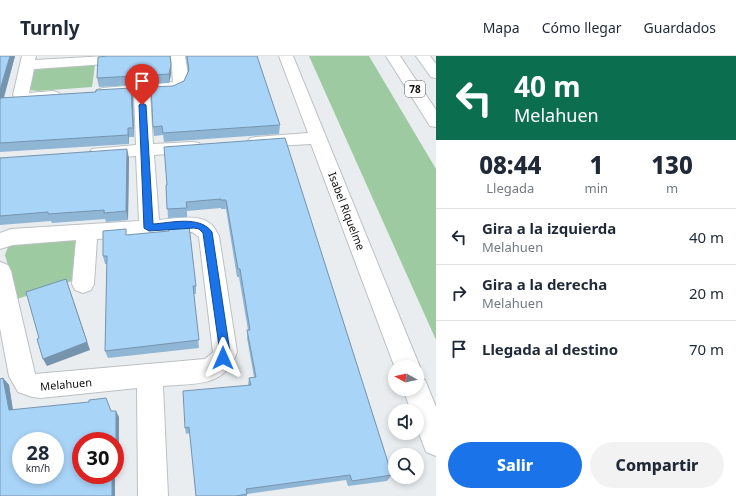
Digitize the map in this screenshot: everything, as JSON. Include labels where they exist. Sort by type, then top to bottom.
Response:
[{"type":"main road","points":[[90,94],[170,88],[179,85],[181,81],[178,56]]},
{"type":"main road","name":"Isabel Riquelme","points":[[286,56],[404,360]]},
{"type":"main road","name":"78","points":[[393,56],[436,122]]},
{"type":"main road","name":"78","points":[[423,56],[436,74]]},
{"type":"main road","points":[[68,95],[26,98],[22,96],[20,94],[28,60],[106,60]]},
{"type":"main road","points":[[142,90],[149,228]]},
{"type":"main road","points":[[238,144],[318,138]]},
{"type":"main road","points":[[81,154],[207,146]]},
{"type":"main road","name":"Melahuen","points":[[0,241],[7,238],[87,232],[194,225],[202,227],[207,232],[225,352],[223,358],[217,366],[207,370],[41,386],[34,386],[26,383],[22,376],[0,271]]},
{"type":"main road","points":[[84,284],[87,232]]},
{"type":"main road","points":[[150,376],[153,496]]},
{"type":"main road","points":[[419,396],[436,442]]},
{"type":"green space","points":[[309,56],[369,56],[436,169],[436,340]]},
{"type":"green space","points":[[95,65],[92,87],[38,91],[29,90],[33,69]]},
{"type":"green space","points":[[78,239],[75,280],[17,299],[5,255],[8,247],[15,244]]},
{"type":"building","points":[[0,56],[10,56],[0,90]]},
{"type":"building","points":[[170,56],[171,65],[169,74],[97,78],[98,57]]},
{"type":"building","points":[[187,56],[257,56],[280,125],[163,133],[162,126],[153,127],[151,87],[173,86],[184,81],[189,70]]},
{"type":"building","points":[[131,88],[133,128],[128,128],[128,135],[0,143],[0,98],[96,92],[96,90]]},
{"type":"building","points":[[285,138],[388,462],[388,476],[352,481],[350,475],[246,489],[247,494],[236,496],[196,496],[189,427],[185,428],[183,391],[251,385],[249,378],[256,377],[247,330],[250,330],[240,269],[238,269],[226,200],[221,199],[186,202],[187,208],[167,209],[164,147]]},
{"type":"building","points":[[127,149],[126,211],[104,213],[104,210],[48,214],[48,212],[0,216],[0,158]]},
{"type":"building","points":[[189,225],[196,286],[193,286],[199,340],[105,351],[107,256],[103,256],[103,231],[126,229],[126,235],[169,231],[169,226]]},
{"type":"building","points":[[66,279],[87,342],[43,359],[37,339],[39,338],[26,292]]},
{"type":"building","points":[[3,378],[9,410],[89,402],[89,400],[106,398],[111,411],[116,411],[116,432],[72,432],[72,484],[112,484],[112,496],[0,496],[0,379]]},
{"type":"route","points":[[142,105],[149,228],[194,225],[202,227],[206,230],[209,236],[225,352],[223,358]]}]
